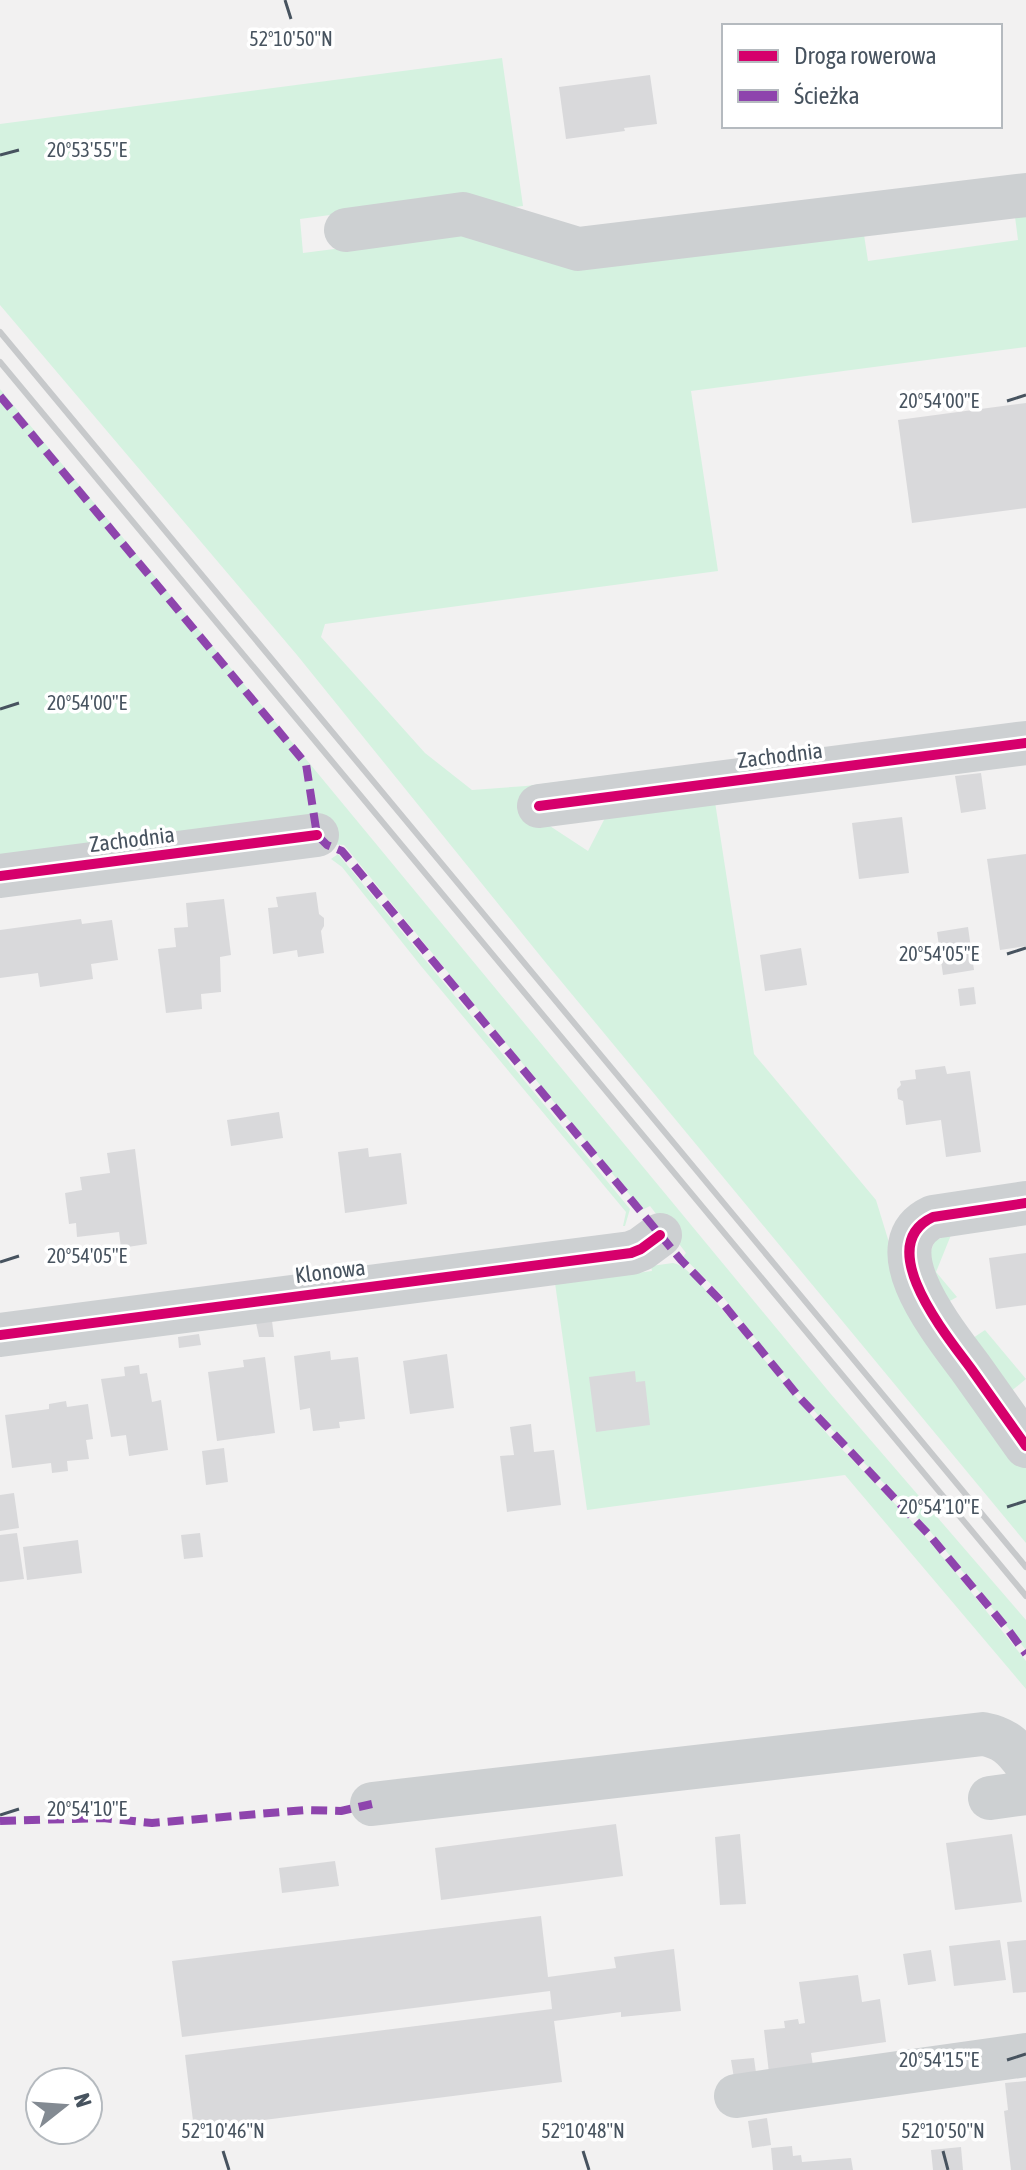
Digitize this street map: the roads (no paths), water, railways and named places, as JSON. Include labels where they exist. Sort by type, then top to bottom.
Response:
[{"type":"street","points":[[346,230],[463,214],[578,249],[1026,195]]},
{"type":"street","name":"Zachodnia","points":[[539,806],[1026,743]]},
{"type":"street","name":"Zachodnia","points":[[0,876],[317,835]]},
{"type":"street","points":[[1026,1203],[933,1217],[913,1233],[910,1249],[915,1281],[930,1312],[1026,1446]]},
{"type":"street","name":"Klonowa","points":[[0,1335],[631,1253],[660,1235]]},
{"type":"street","points":[[372,1804],[983,1734],[1005,1740],[1026,1764]]},
{"type":"street","points":[[736,2096],[1026,2055]]},
{"type":"railway","points":[[0,332],[1026,1567]]},
{"type":"railway","points":[[0,362],[1026,1596]]}]
